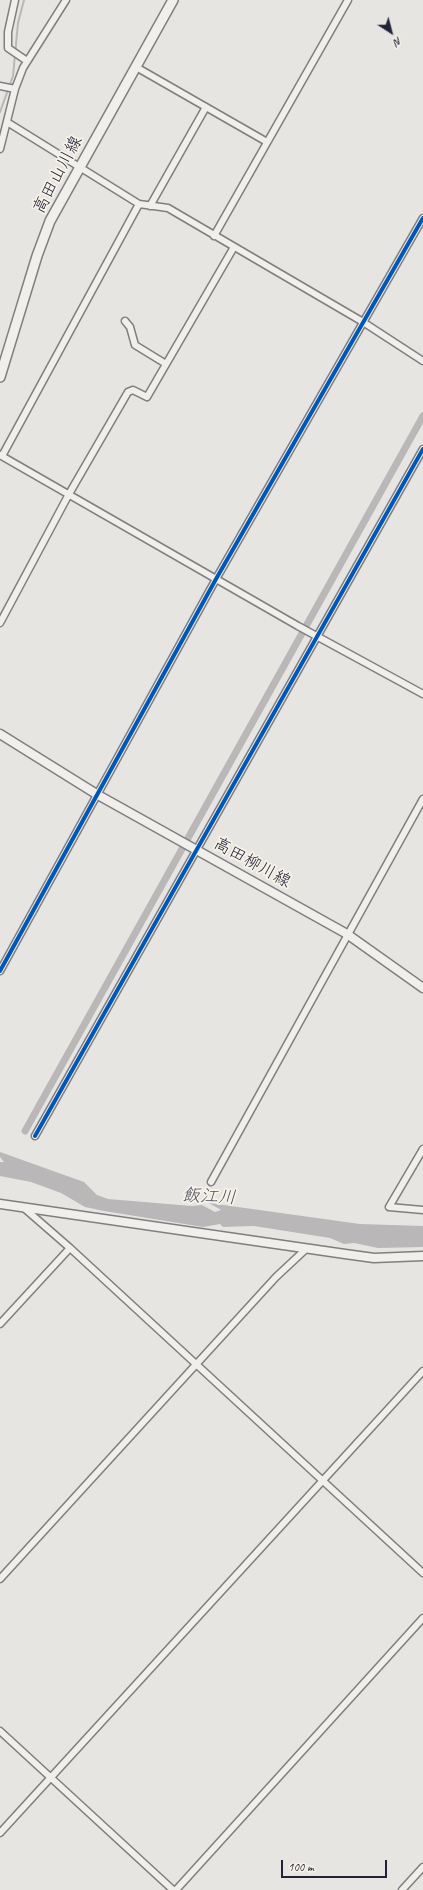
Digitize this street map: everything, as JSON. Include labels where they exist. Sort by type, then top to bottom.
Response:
[{"type":"main road","name":"高田山川線","points":[[0,377],[50,221],[173,0]]},
{"type":"main road","name":"高田柳川線","points":[[0,734],[98,796],[347,934],[423,988]]},
{"type":"main road","points":[[0,1204],[374,1258],[423,1256]]},
{"type":"street","points":[[16,0],[8,32],[8,48],[27,60]]},
{"type":"street","points":[[0,149],[15,89],[27,60],[66,0]]},
{"type":"street","points":[[214,236],[348,0]]},
{"type":"street","points":[[136,67],[267,142]]},
{"type":"street","points":[[0,86],[15,89]]},
{"type":"street","points":[[150,206],[206,107]]},
{"type":"street","points":[[7,122],[139,204],[168,208],[363,322],[423,361]]},
{"type":"street","points":[[139,204],[1,455],[298,626],[423,694]]},
{"type":"street","points":[[0,971],[98,796],[216,579],[423,218]]},
{"type":"street","points":[[0,623],[69,494],[128,392],[133,390],[147,397],[234,247]]},
{"type":"street","points":[[125,321],[130,327],[134,339],[134,345],[166,364]]},
{"type":"street","points":[[35,1136],[195,849],[423,449]]},
{"type":"street","points":[[211,1182],[423,799]]},
{"type":"street","points":[[423,1149],[389,1207],[423,1210]]},
{"type":"street","points":[[24,1208],[70,1248],[423,1573]]},
{"type":"street","points":[[0,1324],[70,1248]]},
{"type":"street","points":[[0,1579],[276,1278],[306,1249]]},
{"type":"street","points":[[0,1833],[423,1371]]},
{"type":"street","points":[[0,1731],[175,1890],[423,1618]]},
{"type":"street","points":[[402,1890],[423,1867]]},
{"type":"shaded area","name":"飯江川","points":[[0,1152],[84,1182],[97,1195],[108,1199],[192,1206],[202,1205],[215,1212],[221,1210],[209,1203],[360,1224],[423,1226],[423,1247],[378,1248],[354,1243],[344,1244],[330,1238],[254,1226],[223,1227],[220,1224],[203,1227],[85,1207],[61,1193],[31,1182],[0,1176],[0,1162],[4,1162],[0,1157]]},
{"type":"waterway","points":[[0,112],[13,76],[18,23],[24,0]]},
{"type":"waterway","points":[[25,1131],[423,416]]},
{"type":"cycle path","points":[[0,971],[216,579],[423,218]]},
{"type":"cycle path","points":[[35,1136],[423,449]]}]
